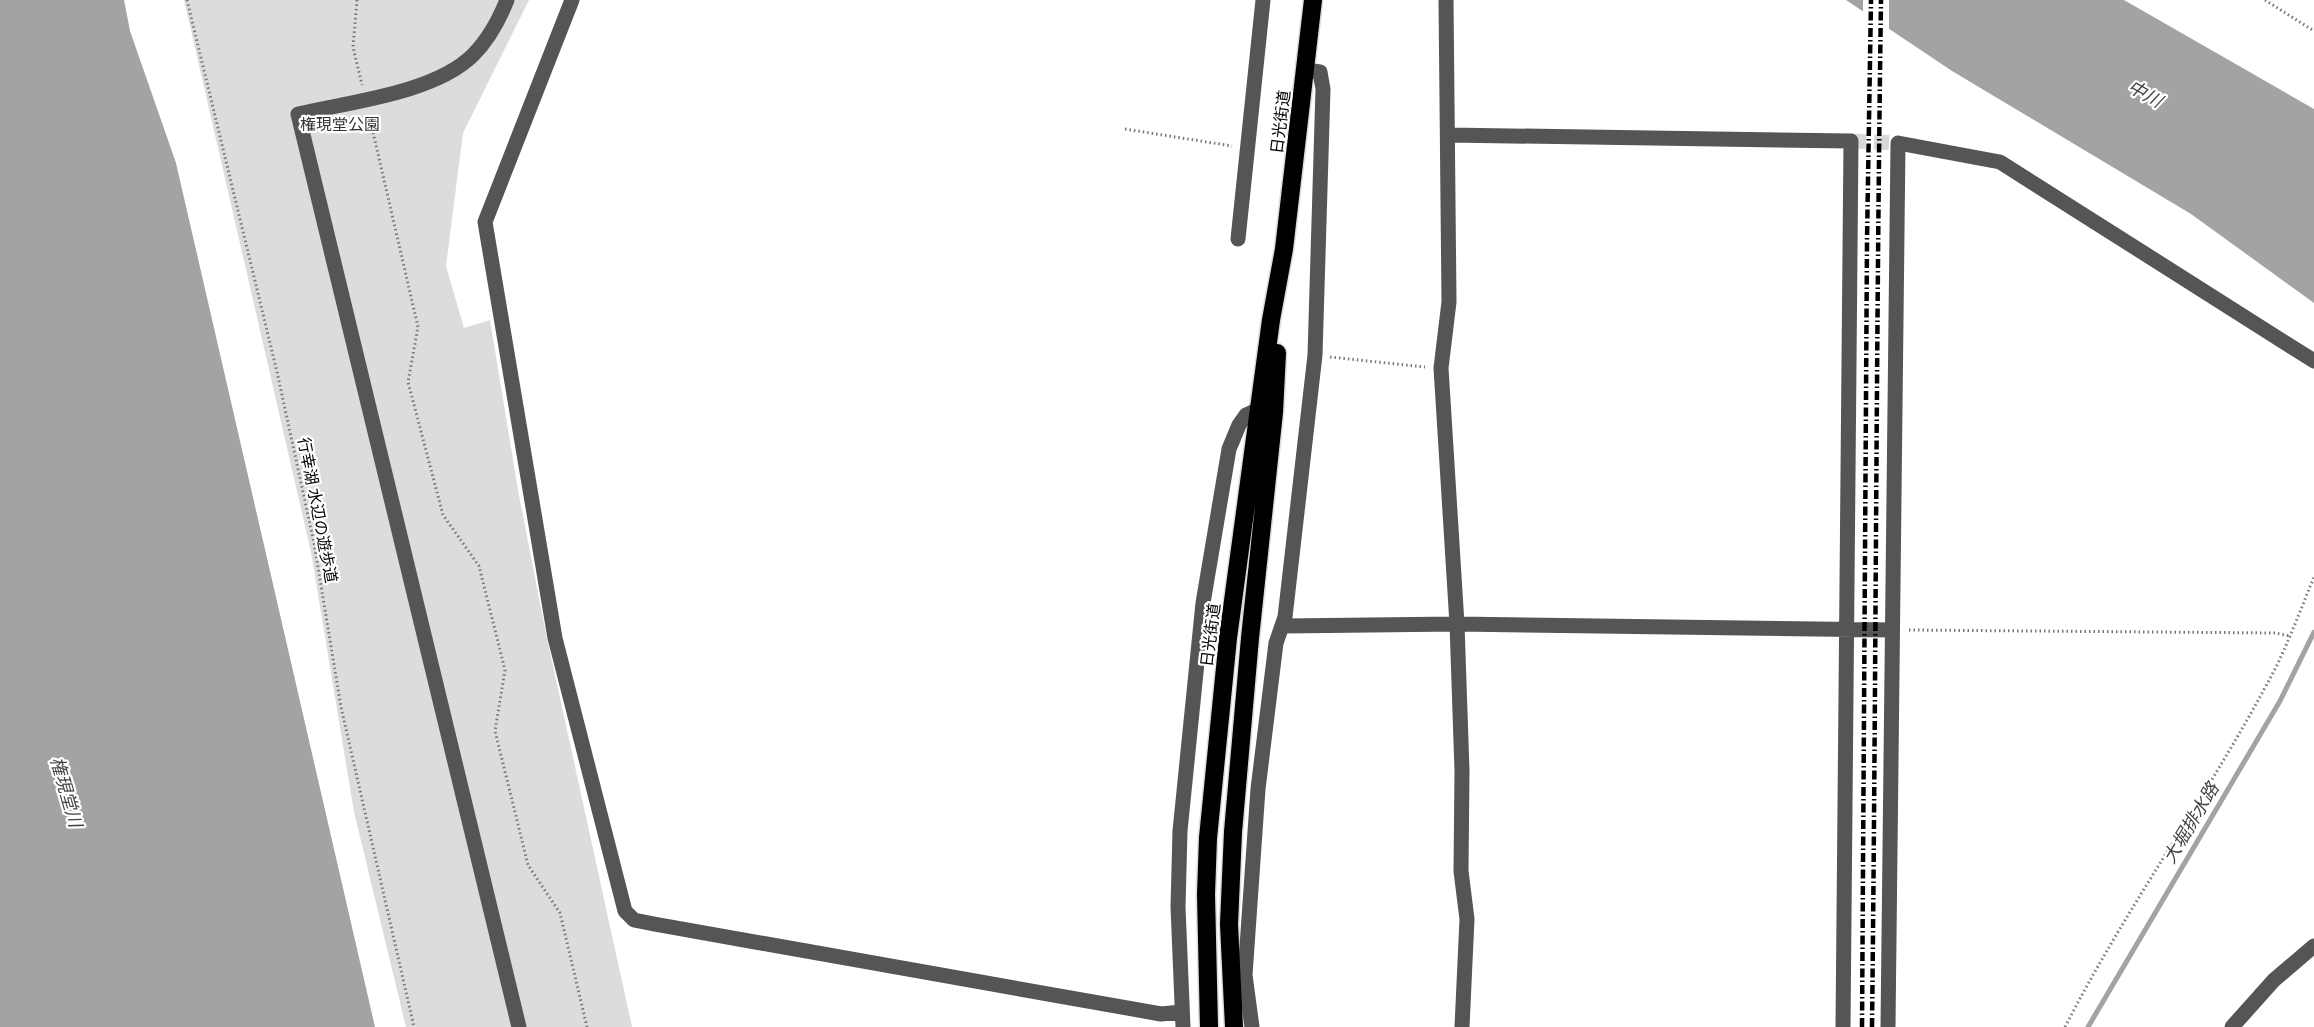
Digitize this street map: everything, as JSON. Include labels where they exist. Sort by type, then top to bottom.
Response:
[{"type":"highway","name":"日光街道","points":[[1234,1027],[1238,974],[1229,924],[1233,832],[1251,627],[1266,411],[1313,0]]},
{"type":"highway","name":"日光街道","points":[[1209,1027],[1206,894],[1208,838],[1228,638],[1266,411]]},
{"type":"street","points":[[507,0],[489,34],[472,56],[446,74],[417,86],[298,114],[519,1027]]},
{"type":"street","points":[[572,0],[484,222],[555,638],[625,911],[634,920],[1161,1014],[1182,1020],[1178,907],[1180,831],[1203,603],[1229,449],[1239,424],[1246,415],[1266,411]]},
{"type":"street","points":[[1238,239],[1263,0]]},
{"type":"street","points":[[1446,0],[1449,302],[1441,368],[1457,624],[1461,871],[1467,919],[1462,1027]]},
{"type":"street","points":[[1252,1027],[1238,974],[1276,642],[1283,626],[1315,355],[1323,89],[1320,72],[1306,70]]},
{"type":"street","points":[[1449,135],[1851,141],[1844,1027]]},
{"type":"street","points":[[1888,1027],[1899,143],[2000,162],[2314,361]]},
{"type":"street","points":[[1283,626],[1457,624],[1892,630]]},
{"type":"street","points":[[2232,1027],[2274,980],[2314,946]]},
{"type":"path","name":"行幸湖 水辺の遊歩道","points":[[188,0],[282,395],[314,543],[341,707],[414,1027]]},
{"type":"path","points":[[357,0],[353,47],[418,327],[408,382],[443,515],[479,566],[505,670],[495,731],[528,866],[560,913],[587,1027]]},
{"type":"path","points":[[2265,0],[2314,31]]},
{"type":"path","points":[[1125,129],[1248,149]]},
{"type":"path","points":[[1315,355],[1441,368]]},
{"type":"path","points":[[2065,1027],[2092,974],[2240,732],[2290,636],[2314,577]]},
{"type":"path","points":[[1892,630],[2275,633],[2290,636]]},
{"type":"green space","name":"権現堂公園","points":[[184,0],[529,0],[463,133],[446,266],[464,328],[490,320],[518,490],[546,634],[632,1027],[406,1027],[354,812],[311,552]]},
{"type":"water","name":"権現堂川","points":[[0,0],[124,0],[130,31],[176,163],[375,1027],[0,1027]]},
{"type":"water","name":"中川","points":[[1846,0],[2124,0],[2314,109],[2314,303],[2191,214],[1952,71]]},
{"type":"pier","points":[[1863,0],[1889,0],[1889,32],[1863,15]]},
{"type":"waterway","name":"大堀排水路","points":[[2088,1027],[2280,701],[2314,632]]},
{"type":"tunnel","points":[[1851,141],[1898,143]]},
{"type":"railway","points":[[1862,1027],[1867,241],[1871,0]]},
{"type":"railway","points":[[1872,1027],[1881,0]]}]
